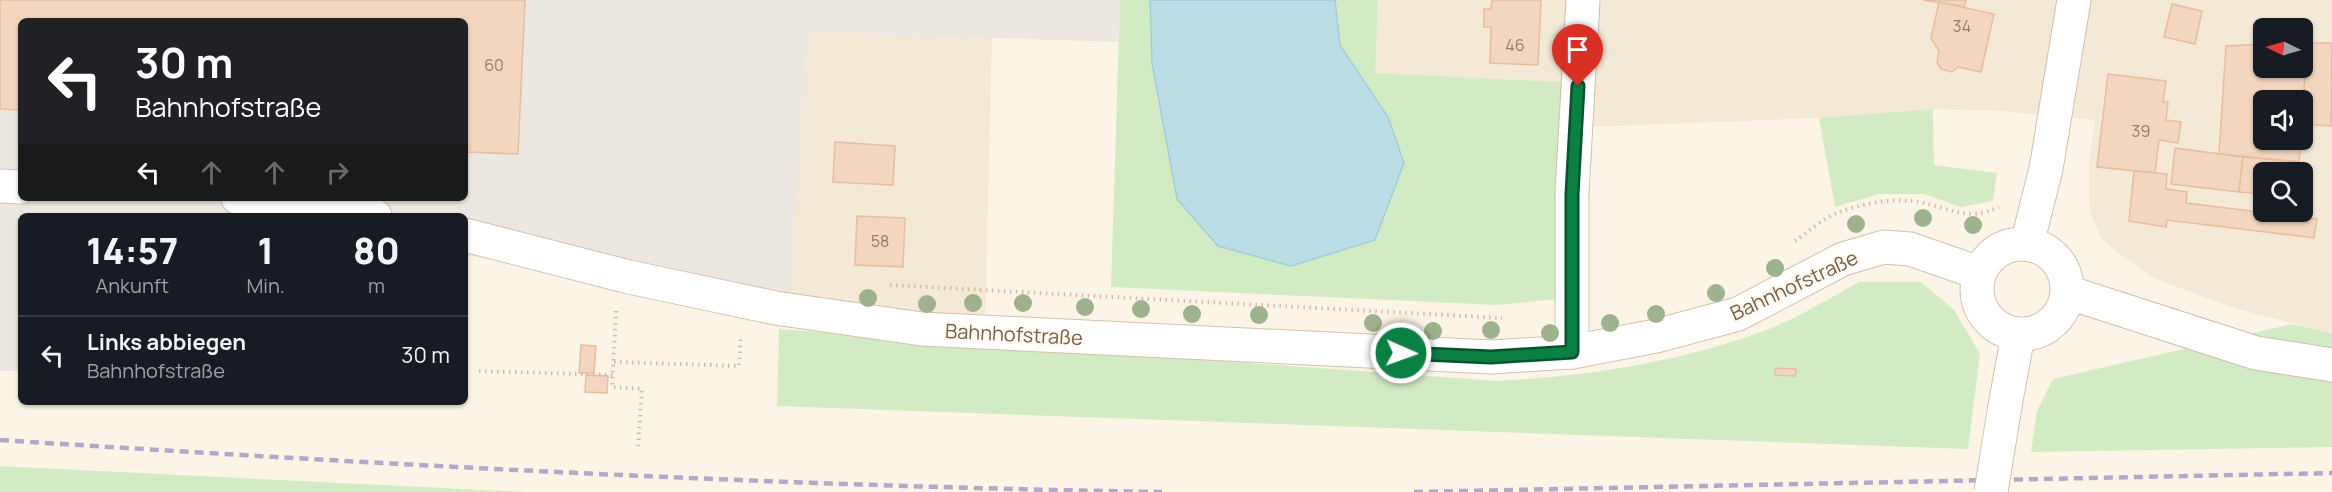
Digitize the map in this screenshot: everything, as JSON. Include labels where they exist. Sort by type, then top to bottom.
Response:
[{"type":"street","points":[[1572,352],[1572,194],[1583,0]]},
{"type":"street","points":[[2026,244],[2046,169],[2074,0]]},
{"type":"street","points":[[0,186],[18,187]]},
{"type":"street","points":[[261,201],[352,213]]},
{"type":"street","name":"Bahnhofstraße","points":[[468,236],[617,273],[783,310],[922,329],[1491,357],[1572,352],[1656,336],[1738,314],[1843,259],[1884,247],[1910,249],[1979,273]]},
{"type":"street","points":[[2026,244],[2043,249],[2057,260],[2065,275],[2067,292],[2062,310],[2051,324],[2036,333],[2018,335],[1998,328],[1983,313],[1977,294],[1979,273],[1990,256],[2007,246],[2026,244]]},
{"type":"street","points":[[2067,292],[2256,353],[2332,365]]},
{"type":"street","points":[[1991,492],[2018,335]]},
{"type":"path","points":[[1787,246],[1836,213],[1882,201],[1918,201],[1958,214],[1986,213],[2001,206],[2036,207]]},
{"type":"path","points":[[617,273],[612,387],[642,389],[638,450]]},
{"type":"path","points":[[882,285],[1504,318]]},
{"type":"path","points":[[614,362],[739,366],[742,301]]},
{"type":"path","points":[[479,371],[613,375]]},
{"type":"shaded area","points":[[0,0],[1120,0],[1118,42],[807,32],[789,306],[534,259],[468,256],[468,213],[18,213],[18,371],[0,371]]},
{"type":"shaded area","points":[[1378,0],[2332,0],[2332,333],[2237,309],[2153,278],[2112,248],[2102,239],[2091,215],[2089,200],[2089,163],[2095,120],[2002,111],[1933,109],[1819,118],[1589,127],[1591,77],[1562,82],[1374,73]]},
{"type":"shaded area","points":[[807,32],[992,38],[985,324],[789,306]]},
{"type":"green space","points":[[1120,0],[1150,0],[1152,63],[1388,117],[1340,45],[1335,0],[1378,0],[1375,73],[1562,82],[1591,77],[1558,299],[1497,305],[1111,287]]},
{"type":"green space","points":[[1933,109],[1934,165],[1997,173],[1993,201],[1961,207],[1924,194],[1879,194],[1835,207],[1819,118]]},
{"type":"green space","points":[[1859,282],[1921,282],[1954,310],[1980,354],[1968,449],[777,406],[779,329],[1497,381],[1564,376],[1631,366],[1697,352],[1786,322]]},
{"type":"green space","points":[[2292,324],[2332,333],[2332,447],[2031,452],[2037,411],[2053,379]]},
{"type":"green space","points":[[0,466],[523,492],[0,492]]},
{"type":"water","points":[[1150,0],[1335,0],[1340,45],[1388,117],[1404,163],[1375,240],[1291,266],[1218,246],[1177,199],[1152,63]]},
{"type":"building","points":[[0,0],[525,0],[518,154],[468,152],[468,18],[18,18],[18,110],[0,109]]},
{"type":"building","points":[[1492,0],[1541,0],[1538,65],[1490,63],[1491,27],[1484,27],[1484,9],[1491,9]]},
{"type":"building","points":[[1923,0],[1966,0],[1964,7]]},
{"type":"building","points":[[1939,2],[1994,14],[1981,72],[1958,67],[1952,72],[1941,69],[1937,62],[1939,51],[1931,38]]},
{"type":"building","points":[[2172,4],[2202,11],[2195,44],[2164,37]]},
{"type":"building","points":[[2313,43],[2332,43],[2331,126],[2313,125],[2313,90],[2304,90],[2305,78],[2313,78]]},
{"type":"building","points":[[2253,45],[2253,78],[2305,78],[2304,90],[2253,90],[2253,150],[2300,150],[2299,162],[2219,154],[2226,46]]},
{"type":"building","points":[[2108,74],[2166,81],[2163,102],[2168,102],[2166,120],[2181,122],[2178,143],[2159,140],[2155,173],[2097,167]]},
{"type":"building","points":[[835,142],[895,146],[893,185],[833,182]]},
{"type":"building","points":[[2175,148],[2243,157],[2239,192],[2171,184]]},
{"type":"building","points":[[2243,157],[2299,162],[2253,162],[2253,193],[2239,192]]},
{"type":"building","points":[[2134,171],[2167,174],[2166,189],[2187,192],[2186,203],[2253,211],[2253,222],[2313,222],[2313,219],[2317,219],[2314,238],[2167,220],[2166,227],[2129,221]]},
{"type":"building","points":[[857,216],[905,218],[903,267],[855,265]]},
{"type":"building","points":[[581,345],[596,346],[594,373],[579,373]]},
{"type":"building","points":[[1775,368],[1796,369],[1795,376],[1775,375]]},
{"type":"building","points":[[586,375],[608,376],[607,393],[585,392]]},
{"type":"railway","points":[[0,440],[290,458],[726,480],[1162,492]]},
{"type":"railway","points":[[1414,492],[2332,473]]},
{"type":"route","points":[[1401,353],[1491,357],[1572,352],[1572,194],[1578,86]]}]
